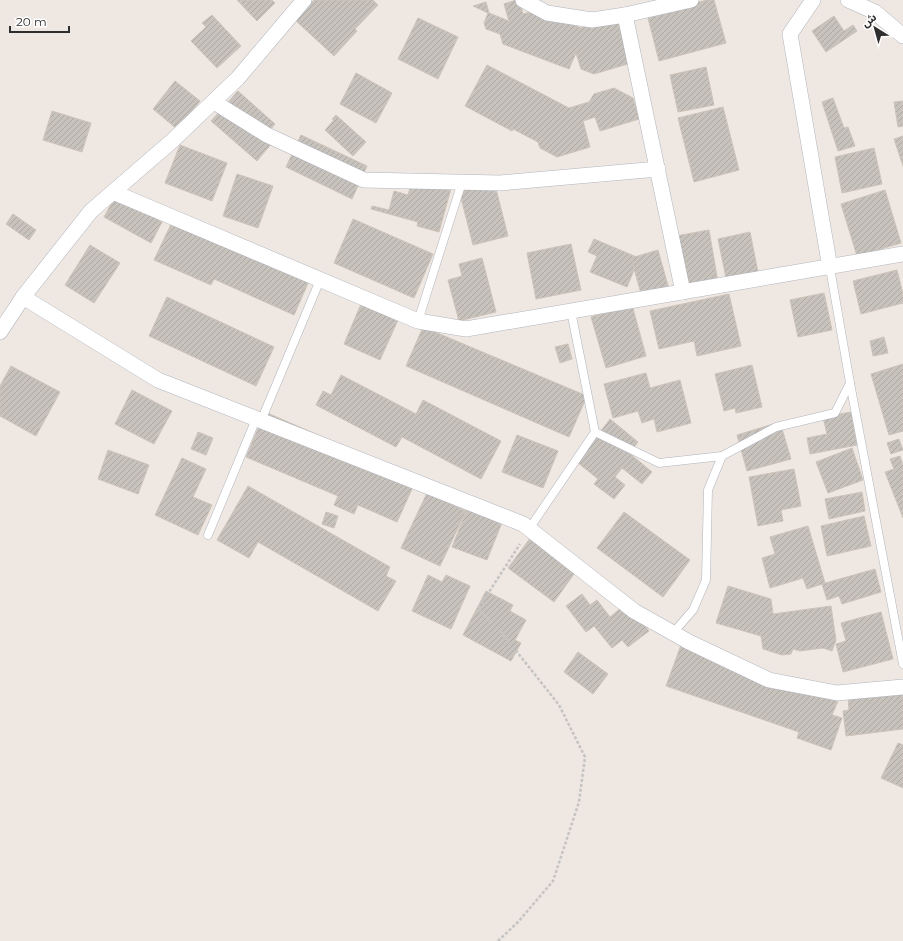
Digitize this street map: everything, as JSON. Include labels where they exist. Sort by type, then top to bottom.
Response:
[{"type":"street","points":[[0,332],[23,297],[91,211],[172,141],[214,102],[238,78],[304,0]]},
{"type":"street","points":[[523,0],[547,13],[592,20],[625,15],[691,0]]},
{"type":"street","points":[[813,0],[790,34],[830,268]]},
{"type":"street","points":[[848,0],[875,12],[903,36]]},
{"type":"street","points":[[625,15],[684,292]]},
{"type":"street","points":[[214,102],[267,135],[364,180],[500,183],[658,169]]},
{"type":"street","points":[[113,192],[418,321],[466,329],[830,268],[903,254]]},
{"type":"street","points":[[23,297],[158,380],[523,524],[634,611],[690,642],[769,680],[837,693],[903,687]]},
{"type":"lane","points":[[418,321],[462,182]]},
{"type":"lane","points":[[830,268],[903,664]]},
{"type":"lane","points":[[208,535],[320,280]]},
{"type":"lane","points":[[529,529],[595,432],[571,311]]},
{"type":"lane","points":[[595,432],[659,463],[722,456],[776,427],[835,413],[850,383]]},
{"type":"lane","points":[[673,633],[694,610],[706,580],[708,490],[722,456]]},
{"type":"path","points":[[498,941],[518,922],[553,881],[579,802],[585,757],[559,705],[502,633],[478,609],[529,529]]},
{"type":"building","points":[[237,0],[272,0],[275,3],[257,21]]},
{"type":"building","points":[[314,0],[373,0],[378,5],[355,29],[357,31],[334,56],[295,20]]},
{"type":"building","points":[[516,0],[520,2],[523,14],[537,10],[581,28],[616,17],[631,63],[594,74],[581,69],[576,53],[569,69],[503,44],[500,34],[486,29],[484,23],[488,13],[473,6],[486,2],[489,13],[509,21],[504,4]]},
{"type":"building","points":[[707,0],[714,0],[726,43],[659,61],[648,18],[680,10],[679,7]]},
{"type":"building","points":[[212,15],[241,46],[217,68],[191,41],[206,27],[202,23]]},
{"type":"building","points":[[834,16],[844,31],[853,25],[857,31],[826,52],[812,31]]},
{"type":"building","points":[[418,18],[458,37],[438,79],[398,59]]},
{"type":"building","points":[[487,65],[569,108],[589,102],[594,94],[614,88],[633,98],[639,119],[600,131],[595,117],[583,121],[590,147],[557,157],[540,148],[538,142],[513,129],[512,131],[465,106]]},
{"type":"building","points":[[706,67],[714,105],[678,112],[670,75]]},
{"type":"building","points":[[356,73],[392,93],[376,123],[340,104]]},
{"type":"building","points":[[175,81],[200,101],[177,129],[153,109]]},
{"type":"building","points":[[238,91],[275,124],[265,136],[272,143],[257,161],[211,121]]},
{"type":"building","points":[[833,98],[844,128],[848,127],[855,146],[838,151],[822,102]]},
{"type":"building","points":[[903,101],[903,126],[898,127],[894,102]]},
{"type":"building","points":[[723,107],[739,170],[694,182],[678,118]]},
{"type":"building","points":[[52,111],[91,123],[82,152],[43,140]]},
{"type":"building","points":[[336,115],[366,142],[353,156],[325,130],[334,120],[332,119]]},
{"type":"building","points":[[301,135],[367,166],[352,199],[286,167]]},
{"type":"building","points":[[903,136],[903,166],[894,139]]},
{"type":"building","points":[[180,145],[227,163],[212,201],[165,183]]},
{"type":"building","points":[[874,148],[882,184],[842,193],[835,157]]},
{"type":"building","points":[[237,174],[273,186],[258,228],[223,216]]},
{"type":"building","points":[[414,174],[452,185],[439,232],[417,226],[418,222],[371,209],[372,206],[389,210],[394,191],[408,195]]},
{"type":"building","points":[[494,181],[508,236],[473,245],[459,190]]},
{"type":"building","points":[[885,190],[901,243],[857,256],[841,204]]},
{"type":"building","points":[[115,197],[162,222],[151,243],[104,217]]},
{"type":"building","points":[[13,214],[36,230],[29,240],[6,224]]},
{"type":"building","points":[[353,219],[433,254],[414,298],[334,263]]},
{"type":"building","points":[[173,220],[309,281],[294,315],[214,279],[211,285],[154,260]]},
{"type":"building","points":[[709,230],[718,282],[685,288],[676,236]]},
{"type":"building","points":[[750,232],[758,272],[726,278],[718,239]]},
{"type":"building","points":[[594,239],[639,258],[627,287],[590,272],[597,256],[588,252]]},
{"type":"building","points":[[571,244],[581,290],[536,299],[527,253]]},
{"type":"building","points":[[90,245],[120,263],[94,303],[65,285]]},
{"type":"building","points":[[658,250],[669,289],[642,297],[631,258]]},
{"type":"building","points":[[482,258],[496,312],[459,321],[448,280],[462,276],[459,264]]},
{"type":"building","points":[[897,270],[903,294],[903,303],[861,314],[853,281]]},
{"type":"building","points":[[824,293],[832,330],[798,337],[790,300]]},
{"type":"building","points":[[729,294],[741,346],[697,356],[694,341],[659,349],[650,311]]},
{"type":"building","points":[[167,297],[274,347],[256,386],[149,336]]},
{"type":"building","points":[[361,304],[398,320],[380,360],[344,344]]},
{"type":"building","points":[[632,305],[646,356],[606,368],[591,317]]},
{"type":"building","points":[[423,327],[587,396],[569,437],[406,366]]},
{"type":"building","points":[[884,337],[888,353],[873,356],[870,341]]},
{"type":"building","points":[[568,344],[572,359],[560,363],[555,347]]},
{"type":"building","points":[[903,364],[903,431],[889,435],[871,374]]},
{"type":"building","points":[[752,365],[762,407],[736,413],[735,408],[724,411],[715,374]]},
{"type":"building","points":[[11,366],[60,392],[36,436],[0,416],[0,386]]},
{"type":"building","points":[[646,373],[650,388],[680,380],[691,423],[657,432],[654,419],[642,423],[638,411],[613,418],[604,384]]},
{"type":"building","points":[[341,375],[416,414],[423,400],[501,441],[481,479],[402,437],[396,447],[316,405],[323,391],[331,395]]},
{"type":"building","points":[[132,390],[172,411],[154,444],[115,424]]},
{"type":"building","points":[[265,412],[417,478],[397,522],[358,505],[354,514],[334,505],[338,496],[246,457]]},
{"type":"building","points":[[851,412],[857,445],[810,454],[807,438],[827,434],[823,417]]},
{"type":"building","points":[[610,419],[638,442],[629,453],[652,472],[642,484],[622,468],[615,477],[625,485],[614,499],[594,484],[598,479],[577,462]]},
{"type":"building","points":[[780,422],[791,459],[747,471],[737,435]]},
{"type":"building","points":[[198,432],[213,438],[206,455],[191,449]]},
{"type":"building","points":[[517,435],[558,451],[543,488],[502,472]]},
{"type":"building","points":[[899,439],[903,450],[891,454],[887,443]]},
{"type":"building","points":[[852,448],[863,480],[828,493],[816,462]]},
{"type":"building","points":[[108,450],[149,465],[138,494],[98,479]]},
{"type":"building","points":[[900,456],[903,465],[903,518],[885,472],[894,469],[890,459]]},
{"type":"building","points":[[182,458],[206,469],[193,497],[212,505],[198,535],[155,515]]},
{"type":"building","points":[[794,469],[801,506],[781,510],[783,521],[758,526],[749,477]]},
{"type":"building","points":[[248,486],[390,567],[386,576],[396,581],[378,611],[258,542],[249,558],[217,540]]},
{"type":"building","points":[[862,492],[865,511],[829,519],[825,499]]},
{"type":"building","points":[[427,493],[466,511],[440,566],[401,548]]},
{"type":"building","points":[[468,507],[503,520],[487,560],[452,547]]},
{"type":"building","points":[[326,512],[338,516],[334,528],[322,524]]},
{"type":"building","points":[[624,512],[690,560],[663,597],[597,548]]},
{"type":"building","points":[[864,516],[871,546],[827,556],[821,526]]},
{"type":"building","points":[[808,526],[825,583],[807,589],[803,578],[770,588],[762,558],[775,554],[770,537]]},
{"type":"building","points":[[534,533],[579,567],[554,602],[508,568]]},
{"type":"building","points":[[875,569],[881,592],[842,604],[839,596],[827,600],[822,584]]},
{"type":"building","points":[[428,575],[442,582],[446,575],[470,586],[451,629],[412,611]]},
{"type":"building","points":[[728,586],[771,599],[773,614],[831,606],[836,640],[832,651],[823,648],[800,651],[793,649],[791,654],[782,655],[763,649],[761,636],[716,623]]},
{"type":"building","points":[[486,591],[513,605],[510,611],[526,620],[515,640],[521,643],[511,661],[463,635]]},
{"type":"building","points":[[582,594],[590,605],[597,600],[610,617],[627,603],[649,631],[628,647],[622,640],[612,648],[594,626],[586,632],[566,606]]},
{"type":"building","points":[[881,612],[893,659],[843,672],[836,644],[846,641],[841,623]]},
{"type":"building","points":[[681,645],[838,701],[832,715],[842,718],[831,750],[797,738],[799,732],[666,686]]},
{"type":"building","points":[[578,652],[608,674],[593,694],[564,672]]},
{"type":"building","points":[[903,691],[903,729],[846,736],[843,711],[849,710],[848,697]]},
{"type":"building","points":[[898,743],[903,745],[903,788],[881,778]]}]
